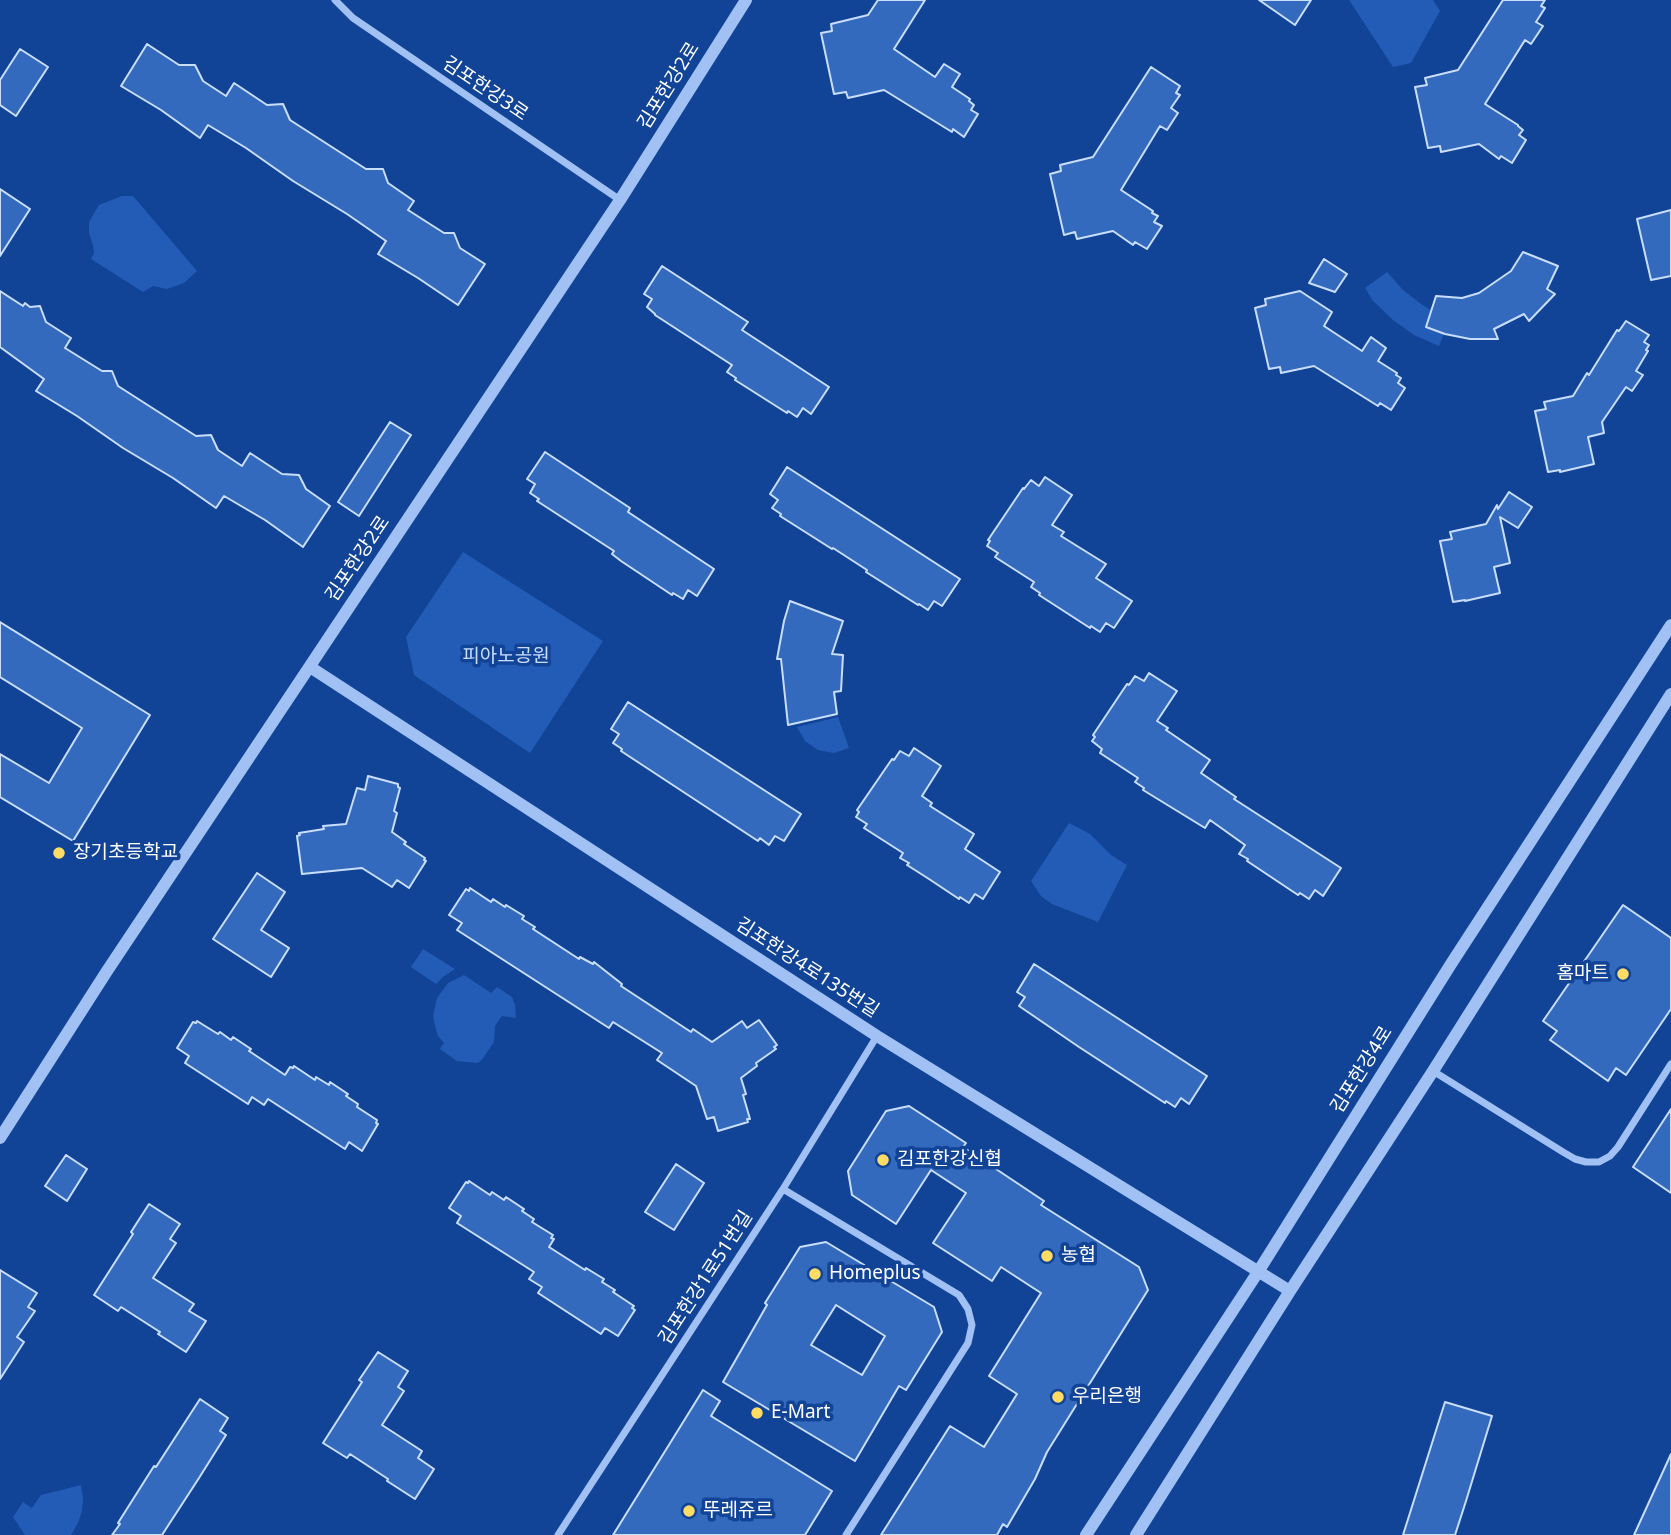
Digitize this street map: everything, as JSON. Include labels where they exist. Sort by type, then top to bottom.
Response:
[{"type":"street","name":"김포한강3로","points":[[335,0],[353,18],[620,200]]},
{"type":"street","name":"김포한강2로","points":[[0,1138],[107,971],[620,200],[746,0]]},
{"type":"street","name":"김포한강4로","points":[[1086,1535],[1258,1272],[1451,964],[1671,625]]},
{"type":"street","name":"김포한강4로135번길","points":[[310,667],[877,1036],[1290,1292]]},
{"type":"street","points":[[1141,1533],[1290,1292],[1671,694]]},
{"type":"street","name":"김포한강1로51번길","points":[[558,1535],[783,1189],[877,1036]]},
{"type":"street","points":[[1433,1070],[1563,1152],[1586,1162],[1599,1161],[1610,1156],[1618,1147],[1671,1064]]},
{"type":"street","points":[[783,1189],[959,1295],[968,1309],[972,1325],[968,1343],[846,1535]]},
{"type":"green space","points":[[1349,0],[1433,0],[1440,11],[1411,63],[1393,67]]},
{"type":"green space","points":[[122,196],[133,196],[197,271],[184,283],[167,289],[153,286],[143,292],[91,259],[94,253],[89,222],[99,205]]},
{"type":"green space","points":[[1387,272],[1403,290],[1431,310],[1444,334],[1439,346],[1414,335],[1373,301],[1365,288]]},
{"type":"green space","name":"피아노공원","points":[[463,552],[603,641],[530,753],[414,675],[406,637]]},
{"type":"green space","points":[[838,717],[849,748],[834,753],[818,750],[805,741],[797,727]]},
{"type":"green space","points":[[1069,823],[1090,834],[1111,855],[1127,865],[1098,922],[1052,904],[1041,896],[1031,881]]},
{"type":"green space","points":[[423,949],[455,969],[436,984],[411,967]]},
{"type":"green space","points":[[464,975],[491,993],[497,987],[512,997],[515,1005],[516,1018],[502,1016],[495,1026],[494,1042],[477,1063],[457,1061],[440,1049],[444,1043],[438,1036],[433,1016],[437,998],[448,983]]},
{"type":"green space","points":[[81,1485],[82,1511],[71,1535],[25,1535],[13,1517],[23,1502],[32,1508],[41,1495]]},
{"type":"building","points":[[878,0],[925,0],[894,49],[935,77],[944,64],[960,74],[952,87],[970,99],[974,105],[971,110],[978,114],[964,137],[884,90],[848,98],[846,92],[834,94],[821,33],[832,31],[831,24],[868,15]]},
{"type":"building","points":[[1259,0],[1311,0],[1295,25]]},
{"type":"building","points":[[1503,0],[1545,0],[1541,6],[1545,8],[1536,22],[1543,26],[1531,44],[1525,40],[1485,104],[1518,125],[1523,130],[1519,135],[1526,140],[1512,163],[1501,156],[1499,159],[1479,144],[1441,152],[1440,146],[1428,148],[1415,87],[1427,85],[1425,78],[1458,70]]},
{"type":"building","points":[[147,44],[179,65],[195,65],[203,81],[226,96],[234,83],[267,105],[283,104],[290,120],[366,169],[383,169],[388,183],[414,201],[408,210],[444,233],[454,233],[460,248],[485,264],[458,305],[378,254],[386,241],[246,148],[208,125],[200,138],[121,86]]},
{"type":"building","points":[[20,49],[48,67],[16,116],[0,105],[0,80]]},
{"type":"building","points":[[1151,67],[1180,86],[1176,93],[1180,95],[1171,108],[1178,113],[1167,130],[1160,126],[1121,190],[1153,211],[1152,213],[1158,216],[1154,222],[1162,226],[1147,249],[1135,242],[1133,245],[1113,231],[1077,239],[1075,232],[1064,235],[1050,174],[1061,171],[1060,165],[1093,157]]},
{"type":"building","points":[[0,189],[30,209],[0,256]]},
{"type":"building","points":[[1671,210],[1671,276],[1651,280],[1637,219]]},
{"type":"building","points":[[1523,252],[1558,266],[1547,289],[1555,294],[1529,321],[1524,314],[1494,329],[1498,339],[1470,339],[1426,327],[1436,296],[1462,298],[1479,293],[1511,271]]},
{"type":"building","points":[[1324,259],[1347,274],[1335,292],[1309,283]]},
{"type":"building","points":[[662,266],[748,322],[742,330],[829,387],[811,414],[803,408],[797,417],[788,411],[787,413],[735,380],[736,378],[727,372],[732,365],[655,315],[647,307],[652,299],[644,294]]},
{"type":"building","points":[[0,291],[23,306],[25,303],[30,307],[40,306],[46,322],[71,338],[65,348],[102,371],[112,371],[118,386],[196,436],[211,435],[218,450],[242,466],[250,453],[282,474],[299,475],[306,489],[330,506],[303,547],[224,496],[216,508],[36,391],[44,379],[0,347]]},
{"type":"building","points":[[1300,291],[1332,312],[1324,326],[1362,351],[1371,337],[1386,348],[1378,361],[1397,373],[1401,378],[1398,383],[1405,388],[1391,410],[1380,403],[1378,406],[1314,366],[1281,373],[1280,367],[1269,369],[1255,308],[1266,305],[1265,299]]},
{"type":"building","points":[[1626,321],[1649,335],[1644,342],[1649,345],[1646,350],[1648,351],[1636,371],[1643,375],[1632,391],[1626,387],[1602,422],[1604,433],[1588,437],[1594,464],[1548,472],[1535,411],[1546,409],[1544,402],[1573,396],[1617,330],[1619,331]]},
{"type":"building","points":[[390,422],[411,435],[359,516],[338,502]]},
{"type":"building","points":[[545,452],[630,508],[628,512],[714,569],[697,596],[688,590],[683,599],[673,593],[672,595],[621,561],[612,554],[614,551],[537,501],[539,499],[530,493],[535,484],[527,479]]},
{"type":"building","points":[[787,467],[960,579],[942,606],[934,601],[928,610],[918,605],[780,516],[781,514],[772,508],[778,500],[770,494]]},
{"type":"building","points":[[1045,477],[1072,495],[1052,525],[1064,532],[1061,536],[1106,564],[1096,578],[1132,601],[1114,628],[1106,623],[1100,632],[1091,626],[1090,628],[1039,595],[1040,593],[1031,587],[1034,582],[995,557],[998,553],[987,546],[990,541],[988,540],[1023,488],[1031,480],[1039,486]]},
{"type":"building","points":[[1509,492],[1532,507],[1518,528],[1500,517],[1510,563],[1494,567],[1500,593],[1453,602],[1440,541],[1452,539],[1450,532],[1486,524],[1497,505],[1498,509]]},
{"type":"building","points":[[790,601],[843,621],[832,654],[843,655],[841,691],[834,692],[837,714],[788,725],[781,659],[777,659]]},
{"type":"building","points":[[0,622],[150,715],[73,841],[0,797],[0,754],[49,783],[82,728],[0,677]]},
{"type":"building","points":[[1149,673],[1177,691],[1157,721],[1210,760],[1201,773],[1236,797],[1234,799],[1341,868],[1323,896],[1315,890],[1309,899],[1300,893],[1298,895],[1239,854],[1245,845],[1210,820],[1205,828],[1143,790],[1144,788],[1135,782],[1138,778],[1100,753],[1102,749],[1092,741],[1095,737],[1093,735],[1127,684],[1129,685],[1135,676],[1144,681]]},
{"type":"building","points":[[628,702],[801,814],[784,841],[775,836],[769,845],[760,838],[758,841],[621,751],[622,749],[613,743],[619,734],[611,729]]},
{"type":"building","points":[[914,748],[941,766],[922,796],[932,803],[930,806],[974,834],[965,849],[1000,872],[983,899],[975,894],[969,903],[960,897],[959,899],[907,865],[909,863],[900,858],[903,853],[864,828],[867,824],[856,817],[859,812],[857,810],[892,759],[894,760],[900,751],[909,756]]},
{"type":"building","points":[[368,776],[398,784],[400,788],[392,832],[426,861],[409,888],[397,880],[392,887],[362,868],[302,874],[297,836],[299,833],[324,829],[323,826],[346,824],[357,788],[365,790]]},
{"type":"building","points":[[257,873],[285,892],[261,930],[289,948],[271,977],[213,939]]},
{"type":"building","points":[[470,888],[491,902],[493,899],[524,916],[522,919],[535,927],[533,929],[579,959],[580,957],[593,964],[594,962],[622,984],[621,986],[691,1032],[693,1029],[712,1042],[742,1021],[747,1028],[759,1020],[777,1045],[774,1047],[776,1049],[741,1078],[750,1119],[747,1119],[748,1122],[718,1131],[714,1117],[707,1119],[696,1086],[657,1060],[662,1053],[613,1022],[609,1028],[457,930],[462,923],[449,915],[466,889],[469,891]]},
{"type":"building","name":"홈마트","points":[[1623,905],[1671,938],[1671,1009],[1626,1075],[1616,1068],[1608,1081],[1550,1040],[1557,1031],[1543,1021]]},
{"type":"building","points":[[1034,964],[1207,1076],[1189,1104],[1181,1098],[1175,1107],[1166,1101],[1165,1103],[1019,1006],[1025,997],[1017,992]]},
{"type":"building","points":[[197,1021],[231,1040],[233,1037],[285,1075],[290,1067],[294,1066],[315,1080],[316,1077],[329,1085],[330,1082],[348,1094],[346,1096],[358,1104],[357,1107],[377,1120],[378,1124],[362,1151],[349,1142],[345,1149],[268,1099],[264,1105],[252,1097],[248,1104],[185,1063],[189,1056],[177,1048],[193,1022]]},
{"type":"building","points":[[909,1106],[966,1143],[963,1147],[1044,1201],[1041,1205],[1139,1267],[1148,1290],[1047,1452],[1035,1479],[1007,1527],[1003,1524],[997,1535],[881,1535],[950,1426],[984,1447],[1017,1394],[989,1376],[1041,1293],[1001,1267],[992,1281],[933,1243],[966,1193],[931,1170],[896,1224],[852,1195],[848,1171],[886,1111]]},
{"type":"building","points":[[1671,1109],[1671,1193],[1633,1167]]},
{"type":"building","points":[[66,1155],[87,1169],[67,1201],[45,1186]]},
{"type":"building","points":[[676,1164],[704,1183],[674,1230],[645,1212]]},
{"type":"building","points":[[469,1181],[490,1195],[492,1192],[504,1200],[506,1197],[524,1209],[522,1211],[534,1219],[532,1222],[553,1235],[551,1238],[554,1239],[549,1247],[604,1279],[602,1282],[615,1290],[613,1292],[634,1306],[632,1308],[635,1310],[618,1336],[605,1328],[601,1334],[538,1293],[542,1287],[529,1279],[534,1272],[457,1223],[461,1216],[449,1208]]},
{"type":"building","points":[[149,1204],[180,1224],[170,1239],[176,1243],[153,1278],[194,1304],[189,1311],[206,1321],[186,1352],[121,1307],[118,1311],[94,1295]]},
{"type":"building","points":[[826,1242],[934,1307],[942,1332],[906,1390],[899,1386],[855,1461],[723,1382],[767,1305],[765,1303],[800,1247]],"holes":[[[836,1305],[885,1336],[862,1375],[811,1345]]]},
{"type":"building","points":[[0,1270],[37,1293],[28,1307],[35,1311],[17,1337],[24,1342],[0,1379]]},
{"type":"building","points":[[378,1352],[408,1371],[398,1387],[404,1391],[382,1425],[422,1451],[418,1458],[434,1469],[415,1499],[350,1454],[347,1458],[323,1443]]},
{"type":"building","points":[[703,1390],[720,1401],[711,1416],[832,1491],[805,1535],[613,1535]]},
{"type":"building","points":[[200,1399],[228,1418],[220,1431],[226,1435],[199,1478],[162,1535],[112,1535],[154,1466],[156,1467]]},
{"type":"building","points":[[1445,1402],[1492,1416],[1466,1501],[1455,1535],[1403,1535]]},
{"type":"building","points":[[1671,1454],[1671,1535],[1634,1535]]},
{"type":"place","name":"장기초등학교","points":[[59,853]]},
{"type":"place","name":"홈마트","points":[[1623,974]]},
{"type":"place","name":"김포한강신협","points":[[883,1160]]},
{"type":"place","name":"농협","points":[[1047,1256]]},
{"type":"place","name":"Homeplus","points":[[815,1274]]},
{"type":"place","name":"우리은행","points":[[1058,1397]]},
{"type":"place","name":"E-Mart","points":[[757,1413]]},
{"type":"place","name":"뚜레쥬르","points":[[689,1511]]}]
